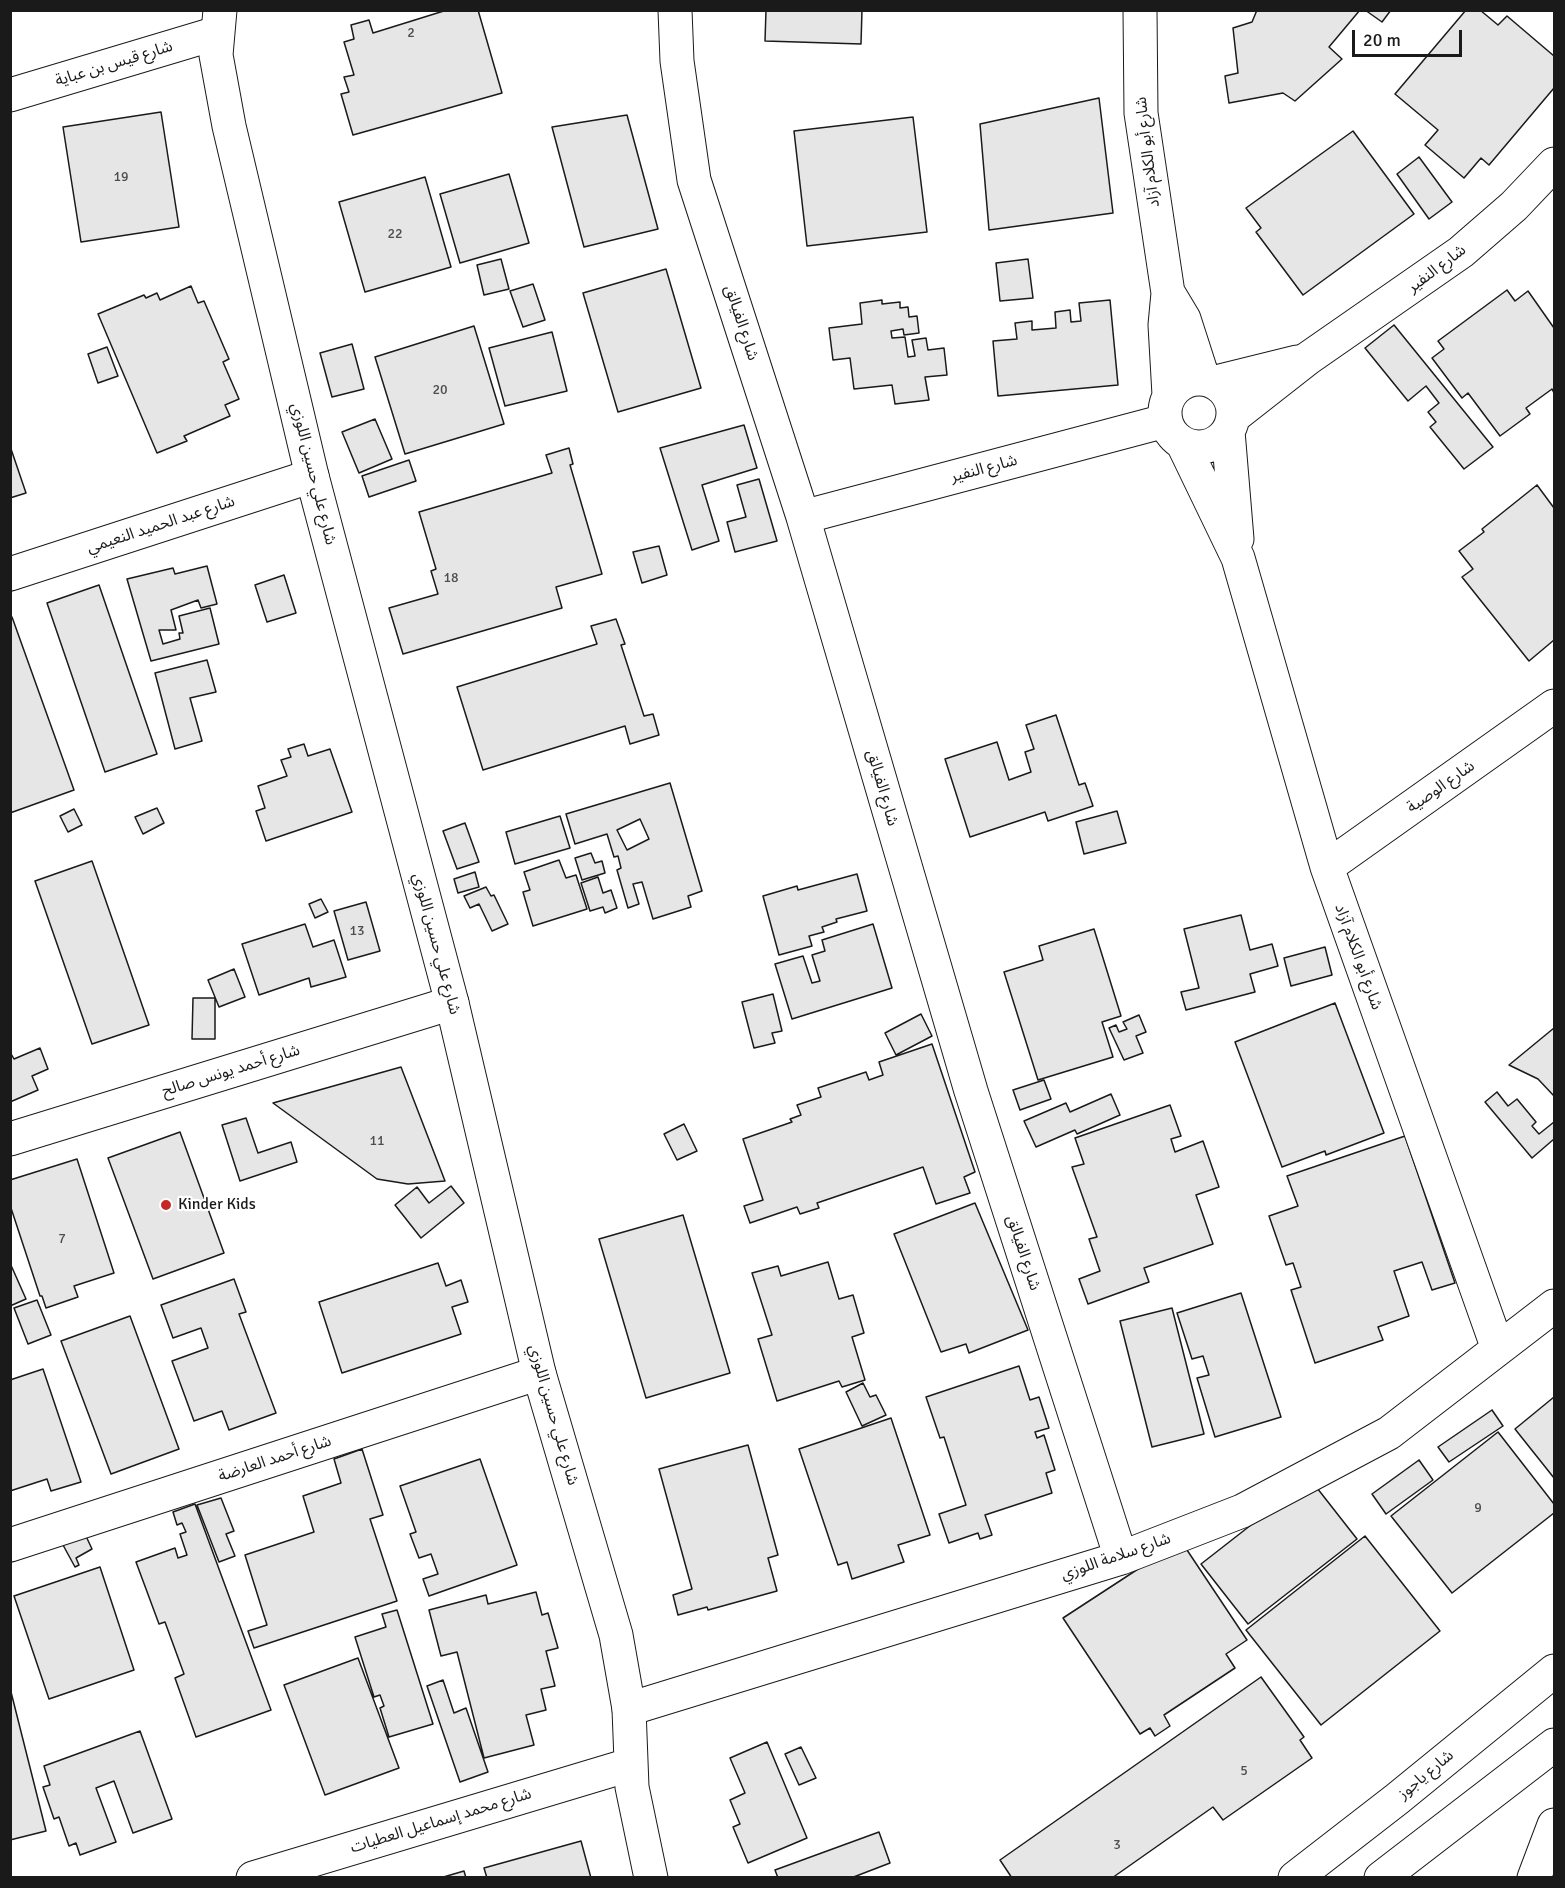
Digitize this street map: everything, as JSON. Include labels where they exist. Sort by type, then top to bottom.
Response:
[{"type":"street","name":"شارع الفيالق","points":[[675,10],[677,61],[694,180],[803,517],[971,1091],[1121,1558]]},
{"type":"street","name":"شارع أبو الكلام آزاد","points":[[1140,10],[1141,113],[1168,293],[1165,325],[1172,420],[1238,558],[1327,867],[1497,1349]]},
{"type":"street","name":"شارع قيس بن عباية","points":[[10,95],[218,22]]},
{"type":"street","name":"شارع علي حسين اللوزي","points":[[218,22],[216,55],[229,126],[312,476],[452,1003],[539,1373],[616,1635],[629,1709],[629,1765],[636,1812],[651,1878]]},
{"type":"street","name":"شارع النفير","points":[[1231,424],[1307,359],[1461,252],[1514,206],[1554,164]]},
{"type":"street","name":"شارع أبو الكلام آزاد","points":[[1168,293],[1184,319],[1209,380]]},
{"type":"street","name":"شارع النفير","points":[[1209,380],[1307,359]]},
{"type":"street","points":[[1190,379],[1209,380],[1226,391],[1232,404],[1231,424],[1220,440],[1208,446],[1196,447],[1172,420],[1178,385],[1190,379]]},
{"type":"street","name":"شارع النفير","points":[[803,517],[1172,420]]},
{"type":"street","name":"شارع أبو الكلام آزاد","points":[[1231,424],[1238,558]]},
{"type":"street","name":"شارع عبد الحميد النعيمي","points":[[10,574],[312,476]]},
{"type":"street","name":"شارع الوصية","points":[[1327,867],[1554,706]]},
{"type":"street","name":"شارع أحمد يونس صالح","points":[[10,1139],[452,1003]]},
{"type":"street","name":"شارع سلامة اللوزي","points":[[629,1709],[1121,1558],[1242,1511],[1389,1433],[1554,1306]]},
{"type":"street","name":"شارع أحمد العارضة","points":[[10,1545],[539,1373]]},
{"type":"street","name":"شارع ياجوز","points":[[1295,1878],[1554,1671]]},
{"type":"street","points":[[1381,1878],[1554,1745]]},
{"type":"street","name":"شارع محمد إسماعيل العطيات","points":[[254,1878],[629,1765]]},
{"type":"street","points":[[1534,1878],[1554,1825]]},
{"type":"building","points":[[447,10],[478,10],[502,93],[353,135],[341,94],[349,92],[344,77],[354,75],[344,42],[354,39],[351,25],[369,20],[373,33]]},
{"type":"building","points":[[766,10],[862,10],[861,44],[765,41]]},
{"type":"building","points":[[1257,10],[1360,10],[1329,47],[1342,59],[1295,101],[1283,93],[1229,103],[1225,76],[1238,73],[1233,28],[1252,22]]},
{"type":"building","points":[[1365,10],[1391,10],[1382,22]]},
{"type":"building","points":[[1466,10],[1480,10],[1498,25],[1507,16],[1554,56],[1554,88],[1489,165],[1481,158],[1464,178],[1425,145],[1438,130],[1395,94]]},
{"type":"building","points":[[1099,98],[1113,213],[989,230],[980,124]]},
{"type":"building","points":[[161,112],[179,227],[81,242],[63,127]]},
{"type":"building","points":[[627,115],[658,229],[584,247],[552,127]]},
{"type":"building","points":[[913,117],[927,232],[807,246],[794,131]]},
{"type":"building","points":[[1353,131],[1414,214],[1303,295],[1256,232],[1261,228],[1246,208]]},
{"type":"building","points":[[1419,157],[1452,202],[1429,219],[1397,174]]},
{"type":"building","points":[[509,174],[529,243],[460,263],[440,194]]},
{"type":"building","points":[[425,177],[451,267],[365,292],[339,202]]},
{"type":"building","points":[[501,259],[509,289],[484,295],[477,265]]},
{"type":"building","points":[[1028,259],[1033,298],[1000,301],[996,263]]},
{"type":"building","points":[[666,269],[701,388],[618,412],[583,293]]},
{"type":"building","points":[[533,284],[545,320],[523,327],[510,291]]},
{"type":"building","points":[[191,286],[198,303],[204,301],[229,359],[223,362],[239,399],[225,405],[230,416],[184,436],[187,441],[157,453],[98,314],[144,295],[146,298],[157,293],[160,300]]},
{"type":"building","points":[[1507,290],[1515,301],[1528,291],[1554,328],[1554,393],[1552,389],[1526,408],[1530,414],[1500,436],[1468,393],[1462,398],[1432,358],[1444,349],[1438,341]]},
{"type":"building","points":[[882,300],[882,304],[900,302],[900,308],[908,307],[909,317],[917,316],[919,333],[904,335],[903,329],[891,331],[892,338],[905,337],[908,357],[915,356],[912,340],[926,338],[928,350],[944,348],[947,375],[925,377],[929,400],[895,404],[892,385],[854,389],[850,358],[833,360],[829,328],[862,324],[860,303]]},
{"type":"building","points":[[1110,300],[1118,385],[998,396],[993,341],[1017,339],[1015,323],[1032,321],[1032,330],[1056,328],[1055,312],[1070,310],[1071,322],[1081,321],[1079,303]]},
{"type":"building","points":[[1394,325],[1493,447],[1464,469],[1430,427],[1436,422],[1428,412],[1439,403],[1426,386],[1408,401],[1365,348]]},
{"type":"building","points":[[474,326],[504,424],[405,454],[375,357]]},
{"type":"building","points":[[552,332],[567,391],[505,406],[489,348]]},
{"type":"building","points":[[352,344],[364,389],[332,397],[320,353]]},
{"type":"building","points":[[107,347],[118,376],[98,383],[88,354]]},
{"type":"building","points":[[375,419],[392,459],[359,473],[342,432]]},
{"type":"building","points":[[744,425],[757,468],[702,485],[719,541],[692,550],[660,448]]},
{"type":"building","points":[[10,446],[26,493],[10,498]]},
{"type":"building","points":[[569,448],[573,464],[570,465],[602,574],[556,587],[562,608],[403,654],[389,608],[438,594],[431,571],[436,569],[419,512],[552,473],[546,455]]},
{"type":"building","points":[[409,460],[416,481],[369,497],[362,476]]},
{"type":"building","points":[[759,479],[777,541],[735,552],[727,522],[746,517],[737,485]]},
{"type":"building","points":[[1537,485],[1554,508],[1554,640],[1529,661],[1462,577],[1473,569],[1459,551],[1484,532],[1482,529]]},
{"type":"building","points":[[659,546],[667,575],[642,583],[633,552]]},
{"type":"building","points":[[207,566],[217,604],[201,608],[198,600],[171,610],[176,630],[159,630],[163,644],[180,639],[179,633],[183,633],[179,616],[210,608],[219,644],[151,661],[127,579],[173,568],[175,574]]},
{"type":"building","points":[[284,575],[296,613],[267,622],[255,585]]},
{"type":"building","points":[[99,585],[157,754],[105,772],[47,603]]},
{"type":"building","points":[[12,617],[74,790],[10,813],[10,618]]},
{"type":"building","points":[[616,619],[625,644],[621,645],[644,716],[653,714],[659,735],[630,744],[625,726],[483,770],[457,687],[597,644],[591,626]]},
{"type":"building","points":[[207,660],[216,692],[190,698],[202,741],[175,749],[155,673]]},
{"type":"building","points":[[1056,715],[1079,785],[1085,783],[1093,806],[1048,821],[1045,812],[970,837],[945,759],[997,742],[1009,780],[1031,772],[1025,752],[1034,749],[1026,725]]},
{"type":"building","points":[[304,744],[308,756],[330,749],[352,812],[266,841],[256,811],[265,808],[258,786],[287,776],[281,760],[291,757],[288,749]]},
{"type":"building","points":[[670,783],[702,891],[688,896],[691,907],[653,919],[642,882],[633,884],[639,904],[628,908],[617,870],[621,868],[618,856],[614,857],[607,834],[575,844],[566,814]],"holes":[[[640,819],[649,839],[627,850],[617,830]]]},
{"type":"building","points":[[157,808],[164,823],[143,834],[135,817]]},
{"type":"building","points":[[74,809],[82,825],[68,832],[60,816]]},
{"type":"building","points":[[1117,811],[1126,843],[1084,854],[1076,822]]},
{"type":"building","points":[[560,816],[570,848],[515,864],[506,832]]},
{"type":"building","points":[[465,823],[479,862],[457,869],[443,831]]},
{"type":"building","points":[[591,853],[595,863],[602,861],[605,873],[582,880],[575,858]]},
{"type":"building","points":[[559,860],[566,878],[576,875],[587,909],[533,926],[523,892],[530,890],[524,872]]},
{"type":"building","points":[[92,861],[149,1025],[92,1044],[35,881]]},
{"type":"building","points":[[475,872],[479,887],[458,893],[454,879]]},
{"type":"building","points":[[857,874],[867,911],[836,919],[837,922],[822,927],[824,932],[809,936],[812,946],[779,955],[763,896],[797,886],[798,890]]},
{"type":"building","points":[[598,877],[603,893],[611,890],[617,908],[605,913],[603,907],[590,911],[581,883]]},
{"type":"building","points":[[486,887],[491,896],[494,895],[508,924],[492,931],[479,904],[470,908],[464,896]]},
{"type":"building","points":[[321,899],[328,912],[315,918],[309,904]]},
{"type":"building","points":[[366,902],[380,951],[348,960],[334,911]]},
{"type":"building","points":[[1241,915],[1250,950],[1272,944],[1278,966],[1250,974],[1255,992],[1186,1010],[1181,992],[1199,988],[1184,929]]},
{"type":"building","points":[[305,924],[313,947],[334,940],[346,977],[311,987],[309,978],[259,995],[242,944]]},
{"type":"building","points":[[873,924],[892,988],[792,1019],[775,964],[803,956],[812,983],[820,981],[812,955],[825,951],[822,940]]},
{"type":"building","points":[[1094,929],[1121,1016],[1102,1022],[1113,1057],[1038,1080],[1004,972],[1043,960],[1039,946]]},
{"type":"building","points":[[1325,947],[1332,975],[1291,986],[1284,958]]},
{"type":"building","points":[[234,969],[245,997],[219,1007],[208,980]]},
{"type":"building","points":[[773,994],[782,1031],[772,1033],[775,1043],[754,1048],[742,1002]]},
{"type":"building","points":[[193,998],[215,998],[215,1039],[192,1039]]},
{"type":"building","points":[[1335,1003],[1384,1133],[1326,1155],[1325,1151],[1282,1167],[1235,1042]]},
{"type":"building","points":[[921,1014],[932,1036],[896,1055],[885,1033]]},
{"type":"building","points":[[1139,1015],[1146,1032],[1136,1036],[1143,1053],[1124,1060],[1109,1028],[1116,1025],[1119,1032],[1127,1029],[1123,1022]]},
{"type":"building","points":[[1554,1028],[1554,1096],[1538,1079],[1509,1065]]},
{"type":"building","points":[[932,1044],[975,1172],[964,1177],[970,1193],[936,1204],[923,1167],[817,1203],[819,1208],[800,1214],[797,1207],[750,1223],[744,1206],[763,1200],[743,1139],[792,1122],[790,1119],[801,1115],[797,1105],[821,1097],[818,1088],[866,1072],[869,1080],[883,1075],[879,1062]]},
{"type":"building","points":[[40,1048],[48,1069],[32,1076],[38,1090],[10,1102],[10,1052],[14,1059]]},
{"type":"building","points":[[401,1067],[445,1181],[408,1184],[377,1179],[273,1103]]},
{"type":"building","points":[[1044,1080],[1051,1099],[1020,1110],[1013,1090]]},
{"type":"building","points":[[1497,1092],[1508,1106],[1517,1099],[1536,1122],[1532,1126],[1539,1134],[1554,1122],[1554,1139],[1532,1158],[1485,1102]]},
{"type":"building","points":[[1111,1094],[1120,1115],[1077,1134],[1075,1130],[1036,1147],[1024,1121],[1066,1103],[1070,1112]]},
{"type":"building","points":[[1170,1105],[1181,1136],[1171,1139],[1175,1152],[1203,1141],[1219,1187],[1196,1195],[1213,1244],[1144,1268],[1149,1282],[1088,1304],[1079,1279],[1100,1271],[1089,1239],[1097,1237],[1072,1167],[1084,1164],[1075,1138]]},
{"type":"building","points":[[246,1118],[258,1153],[291,1142],[297,1162],[240,1181],[222,1125]]},
{"type":"building","points":[[684,1124],[697,1151],[677,1160],[664,1134]]},
{"type":"building","name":"Kinder Kids","points":[[180,1132],[224,1253],[153,1279],[108,1158]]},
{"type":"building","points":[[1405,1136],[1455,1283],[1432,1290],[1422,1262],[1394,1271],[1409,1316],[1378,1327],[1383,1340],[1315,1363],[1291,1290],[1301,1287],[1293,1263],[1286,1265],[1269,1216],[1298,1206],[1287,1176]]},
{"type":"building","points":[[77,1159],[114,1273],[74,1286],[78,1297],[46,1308],[10,1205],[10,1180]]},
{"type":"building","points":[[451,1186],[464,1203],[421,1238],[395,1205],[417,1187],[429,1203]]},
{"type":"building","points":[[975,1203],[1028,1330],[969,1353],[966,1344],[941,1352],[894,1234]]},
{"type":"building","points":[[683,1215],[730,1373],[646,1398],[599,1239]]},
{"type":"building","points":[[828,1262],[839,1299],[853,1295],[864,1333],[852,1337],[865,1380],[842,1387],[839,1381],[777,1401],[758,1339],[772,1335],[752,1273],[778,1266],[781,1276]]},
{"type":"building","points":[[10,1263],[26,1299],[10,1306]]},
{"type":"building","points":[[438,1263],[446,1286],[461,1280],[468,1302],[452,1307],[461,1334],[342,1373],[319,1302]]},
{"type":"building","points":[[234,1279],[246,1312],[239,1314],[276,1413],[229,1430],[222,1411],[194,1421],[172,1361],[208,1348],[201,1328],[173,1338],[161,1305]]},
{"type":"building","points":[[1241,1293],[1281,1417],[1215,1437],[1197,1378],[1209,1375],[1203,1356],[1192,1359],[1177,1313]]},
{"type":"building","points":[[37,1300],[51,1335],[28,1344],[14,1308]]},
{"type":"building","points":[[1172,1308],[1204,1434],[1152,1447],[1120,1321]]},
{"type":"building","points":[[130,1316],[179,1449],[111,1474],[61,1341]]},
{"type":"building","points":[[1019,1366],[1030,1400],[1039,1397],[1049,1428],[1035,1432],[1037,1438],[1044,1435],[1055,1470],[1046,1473],[1052,1493],[985,1515],[992,1535],[980,1539],[978,1533],[949,1543],[939,1514],[966,1505],[944,1437],[940,1438],[926,1397]]},
{"type":"building","points":[[43,1369],[81,1482],[51,1491],[47,1479],[10,1491],[10,1380]]},
{"type":"building","points":[[863,1383],[870,1397],[876,1395],[886,1415],[862,1426],[846,1392]]},
{"type":"building","points":[[1554,1397],[1554,1478],[1515,1429]]},
{"type":"building","points":[[1492,1410],[1503,1426],[1449,1462],[1438,1447]]},
{"type":"building","points":[[891,1418],[930,1535],[898,1545],[904,1562],[852,1579],[847,1562],[838,1565],[799,1449]]},
{"type":"building","points":[[1498,1432],[1554,1504],[1554,1513],[1452,1593],[1391,1516]]},
{"type":"building","points":[[748,1445],[778,1555],[768,1558],[777,1591],[708,1610],[707,1607],[678,1615],[673,1595],[692,1589],[659,1469]]},
{"type":"building","points":[[362,1449],[383,1515],[370,1519],[397,1601],[254,1648],[248,1631],[267,1625],[245,1555],[314,1532],[303,1496],[341,1483],[334,1459]]},
{"type":"building","points":[[480,1459],[517,1565],[429,1596],[423,1579],[438,1574],[431,1554],[419,1558],[410,1534],[416,1532],[400,1486]]},
{"type":"building","points":[[1419,1460],[1433,1480],[1386,1514],[1372,1494]]},
{"type":"building","points":[[1310,1479],[1357,1539],[1248,1624],[1201,1564]]},
{"type":"building","points":[[221,1498],[234,1531],[226,1534],[235,1556],[219,1562],[197,1505]]},
{"type":"building","points":[[195,1504],[271,1710],[196,1737],[175,1678],[184,1674],[165,1622],[159,1624],[136,1562],[175,1548],[178,1558],[187,1555],[180,1534],[186,1532],[182,1523],[177,1525],[173,1512]]},
{"type":"building","points":[[85,1534],[92,1549],[76,1558],[79,1565],[75,1567],[63,1545]]},
{"type":"building","points":[[1365,1536],[1440,1631],[1321,1725],[1246,1630]]},
{"type":"building","points":[[1181,1541],[1247,1640],[1226,1654],[1235,1668],[1164,1715],[1170,1726],[1155,1736],[1150,1728],[1140,1734],[1063,1618]]},
{"type":"building","points":[[100,1567],[134,1670],[49,1699],[14,1596]]},
{"type":"building","points":[[536,1592],[542,1615],[548,1613],[558,1648],[546,1651],[555,1686],[541,1689],[546,1710],[526,1715],[534,1745],[484,1758],[457,1652],[441,1656],[429,1610],[486,1595],[488,1604]]},
{"type":"building","points":[[397,1610],[433,1724],[389,1737],[380,1708],[384,1706],[380,1695],[374,1697],[355,1637],[386,1627],[382,1614]]},
{"type":"building","points":[[358,1658],[399,1768],[325,1795],[284,1685]]},
{"type":"building","points":[[1261,1677],[1304,1737],[1300,1740],[1312,1758],[1223,1820],[1213,1807],[1112,1878],[1012,1878],[1000,1860]]},
{"type":"building","points":[[443,1680],[454,1713],[466,1708],[488,1772],[460,1782],[427,1686]]},
{"type":"building","points":[[10,1688],[46,1831],[10,1840]]},
{"type":"building","points":[[140,1731],[172,1819],[133,1833],[114,1781],[96,1788],[116,1842],[80,1855],[76,1843],[69,1846],[59,1817],[54,1819],[43,1787],[50,1785],[44,1766]]},
{"type":"building","points":[[767,1742],[807,1838],[748,1863],[733,1827],[740,1824],[730,1800],[745,1793],[730,1758]]},
{"type":"building","points":[[801,1747],[816,1778],[799,1785],[785,1754]]},
{"type":"building","points":[[879,1832],[890,1863],[851,1878],[778,1878],[775,1870]]},
{"type":"building","points":[[581,1841],[591,1878],[487,1878],[484,1868]]},
{"type":"building","points":[[464,1871],[466,1878],[440,1878]]},
{"type":"place","name":"Kinder Kids","points":[[166,1205]]}]
